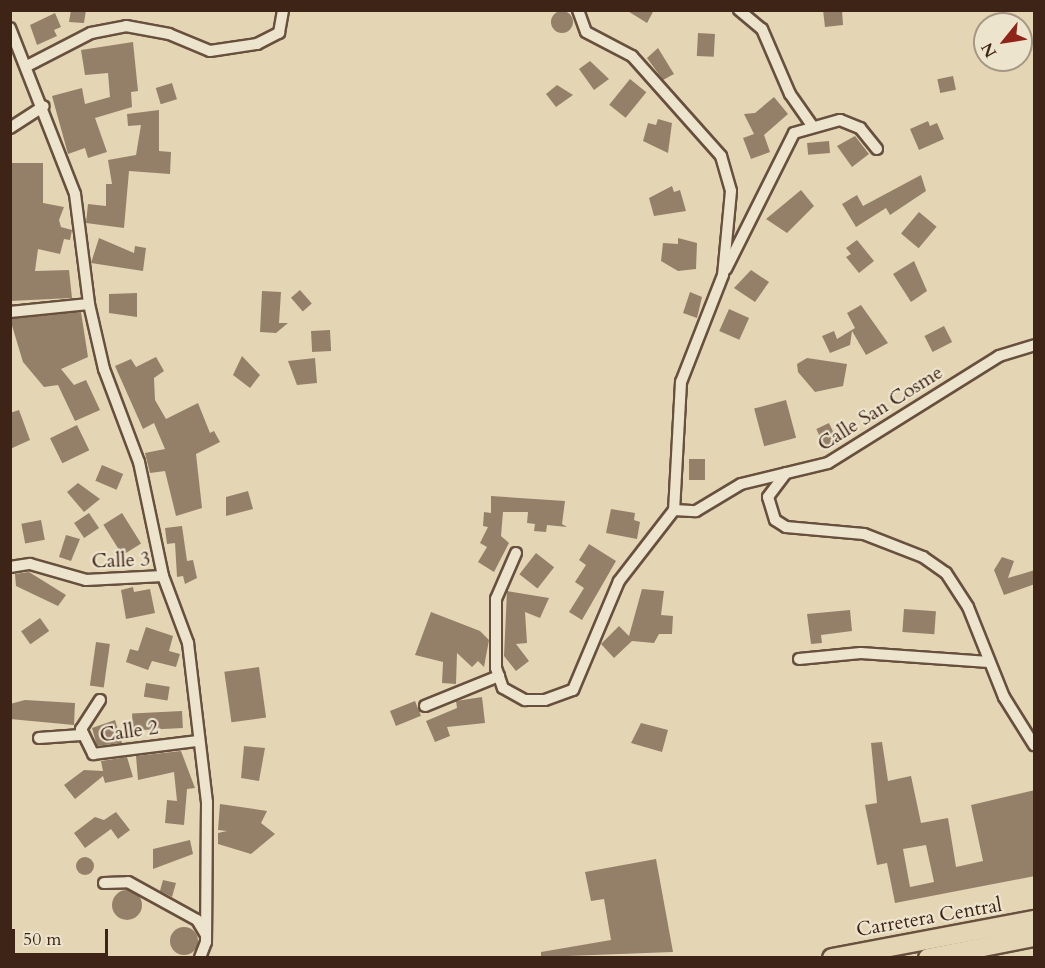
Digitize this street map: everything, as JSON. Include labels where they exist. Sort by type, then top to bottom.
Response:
[{"type":"highway","name":"Carretera Central","points":[[832,957],[1035,920]]},
{"type":"highway","name":"Carretera Central","points":[[928,957],[1035,937]]},
{"type":"street","points":[[27,66],[91,33],[126,26],[169,34],[210,51],[257,44],[279,33],[283,10]]},
{"type":"street","points":[[578,10],[586,32],[632,56],[721,156],[731,191],[723,274]]},
{"type":"street","points":[[738,10],[762,29],[790,94],[812,125]]},
{"type":"street","points":[[10,28],[44,106],[75,194],[89,304],[104,369],[139,462],[163,576],[188,643],[207,802],[206,935],[200,957]]},
{"type":"street","points":[[10,128],[44,106]]},
{"type":"street","points":[[516,553],[496,599],[499,676],[503,688],[525,700],[573,690],[620,581],[674,510],[681,382],[723,274],[794,133],[812,125],[840,120],[860,128],[877,149]]},
{"type":"street","points":[[10,312],[89,304]]},
{"type":"street","name":"Calle San Cosme","points":[[674,510],[696,511],[741,484],[828,463],[999,356],[1035,345]]},
{"type":"street","points":[[786,473],[768,497],[775,520],[786,527],[864,534],[923,557],[960,590],[1004,697],[1035,745]]},
{"type":"street","name":"Calle 3","points":[[10,567],[30,564],[86,580],[163,576]]},
{"type":"street","points":[[799,659],[861,653],[989,662]]},
{"type":"street","points":[[425,706],[499,676]]},
{"type":"street","name":"Calle 2","points":[[100,700],[81,735],[93,754],[198,741]]},
{"type":"street","points":[[39,738],[81,735]]},
{"type":"street","points":[[104,883],[128,882],[197,920],[206,935]]},
{"type":"building","points":[[71,10],[86,10],[84,23],[69,22]]},
{"type":"building","points":[[626,10],[654,10],[647,23]]},
{"type":"building","points":[[823,10],[842,10],[843,25],[825,27]]},
{"type":"building","points":[[562,11],[570,14],[573,22],[570,30],[562,33],[554,30],[551,22],[554,14]]},
{"type":"building","points":[[55,13],[61,27],[54,30],[57,36],[37,45],[30,25]]},
{"type":"building","points":[[698,33],[715,34],[714,57],[697,56]]},
{"type":"building","points":[[133,42],[138,91],[131,92],[132,107],[95,118],[107,152],[88,158],[85,148],[68,154],[52,96],[82,88],[85,104],[110,97],[108,73],[85,75],[81,50]]},
{"type":"building","points":[[658,48],[674,74],[663,80],[647,58]]},
{"type":"building","points":[[590,61],[609,79],[594,90],[579,69]]},
{"type":"building","points":[[953,76],[956,90],[940,93],[937,79]]},
{"type":"building","points":[[630,79],[646,92],[626,118],[609,105]]},
{"type":"building","points":[[172,83],[177,99],[161,104],[156,88]]},
{"type":"building","points":[[557,85],[573,95],[556,107],[546,94]]},
{"type":"building","points":[[774,97],[788,114],[764,135],[770,152],[751,159],[743,138],[754,134],[744,114],[755,113]]},
{"type":"building","points":[[159,110],[159,151],[171,152],[170,174],[129,171],[124,228],[86,223],[88,204],[106,206],[106,184],[112,184],[108,160],[136,155],[141,125],[128,126],[127,114]]},
{"type":"building","points":[[658,119],[672,123],[668,153],[643,141],[648,123],[656,125]]},
{"type":"building","points":[[928,121],[930,126],[937,123],[944,139],[919,150],[910,129]]},
{"type":"building","points":[[855,136],[869,154],[852,167],[837,146]]},
{"type":"building","points":[[829,141],[830,153],[808,155],[807,143]]},
{"type":"building","points":[[10,163],[43,163],[43,203],[64,207],[59,220],[61,227],[72,230],[70,240],[64,239],[60,254],[38,249],[35,271],[69,270],[72,298],[10,301]]},
{"type":"building","points":[[921,175],[926,191],[890,215],[886,208],[856,227],[842,204],[857,195],[863,206]]},
{"type":"building","points":[[672,186],[674,192],[680,190],[686,211],[654,216],[649,198]]},
{"type":"building","points":[[801,190],[814,206],[787,233],[766,219]]},
{"type":"building","points":[[919,212],[937,227],[919,248],[901,233]]},
{"type":"building","points":[[99,238],[134,253],[135,246],[146,248],[143,271],[91,263]]},
{"type":"building","points":[[678,238],[697,243],[696,269],[678,271],[661,261],[663,243],[678,244]]},
{"type":"building","points":[[857,240],[874,261],[859,273],[846,257],[851,254],[846,248]]},
{"type":"building","points":[[914,261],[927,291],[911,302],[893,274]]},
{"type":"building","points":[[751,270],[769,282],[755,302],[734,288]]},
{"type":"building","points":[[300,290],[312,304],[303,311],[291,298]]},
{"type":"building","points":[[262,291],[281,292],[279,323],[288,323],[276,333],[260,332]]},
{"type":"building","points":[[690,292],[702,297],[697,318],[683,313]]},
{"type":"building","points":[[137,293],[137,317],[109,313],[109,294]]},
{"type":"building","points":[[861,305],[888,343],[866,355],[852,331],[850,345],[830,353],[822,336],[834,331],[837,339],[855,328],[847,313]]},
{"type":"building","points":[[729,309],[749,318],[739,340],[719,331]]},
{"type":"building","points":[[81,312],[88,357],[61,369],[74,385],[86,380],[100,410],[75,421],[58,385],[44,387],[23,362],[10,319]]},
{"type":"building","points":[[944,326],[952,342],[933,352],[924,336]]},
{"type":"building","points":[[330,330],[331,351],[312,352],[311,331]]},
{"type":"building","points":[[242,356],[260,375],[250,388],[233,375]]},
{"type":"building","points":[[156,357],[164,371],[154,378],[155,400],[166,419],[198,403],[210,433],[214,431],[220,442],[196,454],[202,508],[176,516],[165,471],[150,473],[145,453],[165,449],[154,423],[143,429],[115,366],[131,359],[136,367]]},
{"type":"building","points":[[315,358],[317,383],[297,385],[288,361]]},
{"type":"building","points":[[807,358],[847,364],[843,386],[815,392],[798,372],[797,364]]},
{"type":"building","points":[[786,400],[796,438],[764,446],[754,409]]},
{"type":"building","points":[[19,410],[30,440],[10,449],[10,413]]},
{"type":"building","points":[[829,423],[839,444],[826,450],[816,429]]},
{"type":"building","points":[[77,425],[89,450],[62,463],[50,438]]},
{"type":"building","points":[[689,459],[705,459],[705,480],[689,480]]},
{"type":"building","points":[[102,465],[123,474],[117,490],[95,481]]},
{"type":"building","points":[[78,483],[100,499],[84,512],[67,492]]},
{"type":"building","points":[[248,491],[253,509],[226,516],[226,497]]},
{"type":"building","points":[[491,496],[565,501],[562,524],[567,527],[547,525],[546,532],[534,531],[535,524],[527,523],[528,512],[503,512],[501,536],[509,543],[494,572],[478,562],[487,547],[480,543],[488,527],[483,526],[484,512],[491,513]]},
{"type":"building","points":[[611,509],[635,513],[634,520],[640,522],[637,539],[606,533]]},
{"type":"building","points":[[89,513],[99,528],[84,538],[74,523]]},
{"type":"building","points":[[122,513],[141,544],[122,555],[103,525]]},
{"type":"building","points":[[41,520],[45,540],[25,543],[21,524]]},
{"type":"building","points":[[182,526],[187,561],[193,560],[197,578],[185,584],[183,576],[177,577],[175,543],[167,544],[165,528]]},
{"type":"building","points":[[66,535],[80,539],[71,561],[59,557]]},
{"type":"building","points":[[589,544],[616,561],[582,620],[569,612],[584,588],[575,582],[586,565],[579,560]]},
{"type":"building","points":[[536,553],[554,567],[538,588],[519,574]]},
{"type":"building","points":[[1002,557],[1014,561],[1008,578],[1035,570],[1035,584],[1004,595],[994,570]]},
{"type":"building","points":[[29,572],[66,595],[58,606],[16,586],[15,574]]},
{"type":"building","points":[[133,587],[134,592],[150,589],[155,613],[126,619],[121,590]]},
{"type":"building","points":[[642,589],[664,591],[661,615],[673,616],[672,634],[659,634],[654,643],[632,641],[614,658],[601,644],[619,626],[629,636]]},
{"type":"building","points":[[507,591],[549,598],[540,618],[525,612],[527,643],[516,644],[529,661],[516,671],[504,656]]},
{"type":"building","points":[[904,609],[936,611],[934,634],[902,632]]},
{"type":"building","points":[[850,610],[852,631],[821,635],[822,643],[811,644],[807,614]]},
{"type":"building","points":[[431,612],[480,631],[489,640],[484,667],[478,661],[472,667],[457,653],[456,684],[442,683],[443,662],[415,655]]},
{"type":"building","points":[[40,618],[49,631],[30,644],[21,631]]},
{"type":"building","points":[[146,627],[173,636],[169,651],[180,654],[176,667],[152,661],[148,670],[126,662],[130,649],[138,651]]},
{"type":"building","points":[[96,642],[110,644],[104,688],[90,686]]},
{"type":"building","points":[[259,667],[266,718],[231,722],[224,672]]},
{"type":"building","points":[[146,683],[170,687],[168,701],[144,697]]},
{"type":"building","points":[[482,697],[485,723],[447,727],[450,736],[435,742],[426,721],[457,708],[456,701]]},
{"type":"building","points":[[25,700],[75,703],[74,725],[10,719],[10,704]]},
{"type":"building","points":[[415,701],[421,716],[396,726],[390,711]]},
{"type":"building","points":[[182,711],[183,728],[133,731],[132,714]]},
{"type":"building","points":[[115,720],[122,743],[97,746],[92,728]]},
{"type":"building","points":[[641,723],[668,730],[662,752],[631,743]]},
{"type":"building","points":[[882,742],[888,781],[911,776],[921,823],[948,818],[956,867],[983,861],[971,805],[1035,790],[1035,876],[895,903],[887,863],[877,865],[865,805],[877,803],[871,743]],"holes":[[[926,845],[934,882],[910,887],[903,849]]]},
{"type":"building","points":[[244,746],[265,748],[259,781],[241,778]]},
{"type":"building","points":[[181,751],[195,788],[187,789],[184,825],[165,823],[167,800],[177,801],[174,772],[138,780],[136,756]]},
{"type":"building","points":[[127,757],[133,777],[105,783],[103,776],[75,799],[64,785],[84,770],[103,771],[101,761]]},
{"type":"building","points":[[220,804],[267,811],[261,823],[275,834],[251,854],[218,844],[218,833],[227,831],[218,830]]},
{"type":"building","points":[[116,812],[130,830],[118,839],[111,829],[85,848],[74,833],[95,817],[104,820]]},
{"type":"building","points":[[190,840],[193,854],[153,869],[153,849]]},
{"type":"building","points":[[81,857],[89,857],[94,862],[92,873],[81,875],[76,870],[76,862]]},
{"type":"building","points":[[656,859],[673,952],[541,957],[541,952],[611,940],[604,899],[591,901],[585,872]]},
{"type":"building","points":[[163,880],[176,883],[172,897],[160,891]]},
{"type":"building","points":[[127,890],[138,894],[142,905],[138,916],[127,920],[116,916],[112,905],[116,894]]},
{"type":"building","points":[[184,927],[194,931],[198,941],[194,951],[184,955],[174,951],[170,941],[174,931]]}]
